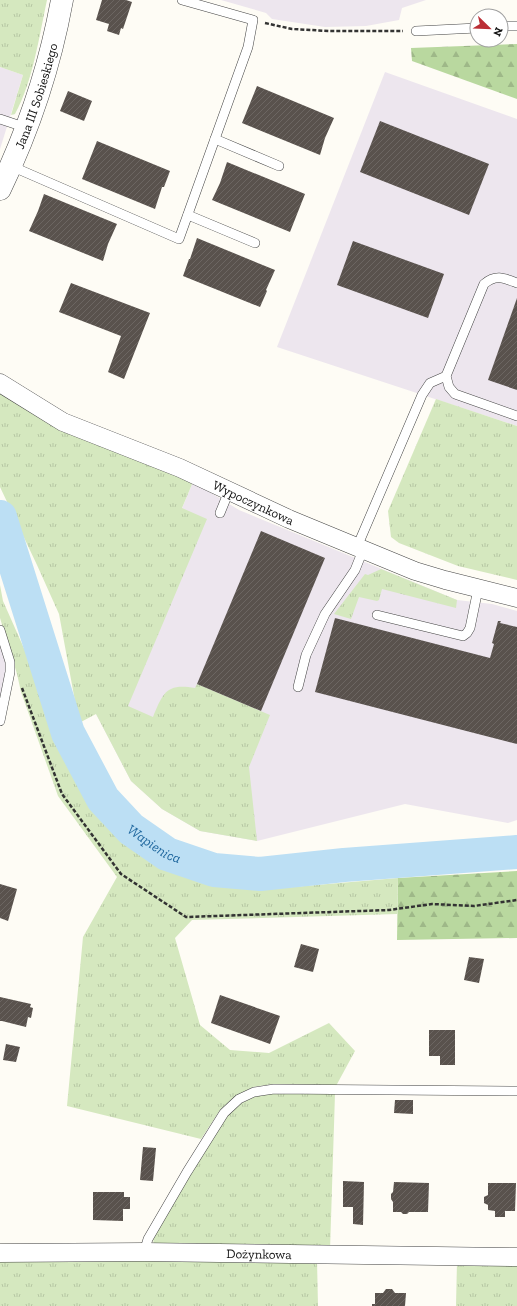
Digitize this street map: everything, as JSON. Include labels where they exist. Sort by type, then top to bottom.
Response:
[{"type":"street","name":"Jana III Sobieskiego","points":[[0,189],[27,128],[41,89],[62,0]]},
{"type":"street","name":"Wypoczynkowa","points":[[0,383],[63,422],[180,468],[289,519],[415,571],[478,589],[517,598]]},
{"type":"street","name":"Dożynkowa","points":[[0,1253],[144,1252],[517,1258]]},
{"type":"lane","points":[[11,166],[179,239],[248,47],[253,20],[182,0]]},
{"type":"lane","points":[[416,32],[469,29]]},
{"type":"lane","points":[[0,119],[27,128]]},
{"type":"lane","points":[[215,139],[279,166]]},
{"type":"lane","points":[[188,215],[255,243]]},
{"type":"lane","points":[[517,283],[502,278],[491,279],[484,284],[446,376],[449,387],[455,394],[467,400],[517,416]]},
{"type":"lane","points":[[298,687],[306,655],[325,614],[355,570],[360,548],[422,395],[430,383],[446,376]]},
{"type":"lane","points":[[220,513],[229,491]]},
{"type":"lane","points":[[377,615],[463,636],[470,628],[478,589]]},
{"type":"lane","points":[[0,630],[10,662],[10,672],[0,721]]},
{"type":"lane","points":[[144,1252],[148,1239],[187,1172],[224,1113],[239,1099],[254,1092],[274,1089],[517,1091]]},
{"type":"path","points":[[253,20],[292,29],[416,32]]},
{"type":"path","points":[[10,672],[18,678],[62,794],[121,874],[186,917],[389,910],[432,904],[474,906],[517,900]]},
{"type":"shaded area","points":[[221,0],[426,0],[402,8],[399,20],[366,26],[325,27],[272,19],[266,13]]},
{"type":"shaded area","points":[[0,67],[23,75],[0,149]]},
{"type":"shaded area","points":[[385,72],[517,119],[517,426],[277,347]]},
{"type":"shaded area","points":[[193,482],[239,510],[457,600],[492,604],[517,611],[517,820],[508,823],[405,804],[257,841],[200,831],[162,809],[131,781],[96,714]]},
{"type":"shaded area","points":[[0,644],[5,662],[5,682],[0,702]]},
{"type":"green space","points":[[0,0],[47,0],[31,73],[15,114],[11,115],[23,75],[0,67]]},
{"type":"green space","points":[[509,44],[517,44],[517,99],[412,61],[411,48],[469,46],[469,48],[509,48]]},
{"type":"green space","points":[[0,393],[193,482],[182,508],[207,519],[128,706],[153,717],[163,696],[167,692],[178,687],[195,688],[197,684],[270,715],[249,767],[257,841],[200,831],[162,809],[131,781],[96,714],[79,723],[59,614],[0,487]]},
{"type":"green space","points":[[436,399],[517,426],[517,580],[458,566],[399,543],[391,537],[388,511]]},
{"type":"green space","points":[[381,569],[457,600],[456,608],[382,589],[379,600],[377,601],[359,597],[351,619],[334,614],[365,574],[368,575]]},
{"type":"green space","points":[[0,585],[3,601],[34,671],[59,738],[115,834],[140,854],[208,884],[258,890],[398,878],[397,914],[192,920],[175,938],[200,1025],[230,1050],[269,1053],[329,1023],[355,1051],[336,1086],[273,1084],[253,1087],[236,1096],[220,1110],[201,1139],[67,1106],[83,937],[117,877],[58,796],[21,692],[0,618]]},
{"type":"green space","points":[[517,871],[517,938],[397,940],[398,878]]},
{"type":"green space","points":[[273,1093],[335,1094],[330,1250],[154,1246],[153,1238],[226,1115],[237,1106],[248,1100]]},
{"type":"green space","points":[[0,1257],[317,1260],[318,1306],[0,1306]]},
{"type":"green space","points":[[457,1262],[517,1263],[517,1306],[456,1306]]},
{"type":"building","points":[[102,0],[126,0],[132,2],[123,29],[121,28],[119,35],[107,31],[109,24],[96,20]]},
{"type":"building","points":[[257,86],[334,118],[325,138],[320,155],[242,123]]},
{"type":"building","points":[[68,91],[92,101],[84,121],[60,111]]},
{"type":"building","points":[[380,121],[489,164],[469,215],[360,172]]},
{"type":"building","points":[[97,141],[170,171],[164,187],[162,187],[155,209],[82,179]]},
{"type":"building","points":[[227,162],[305,194],[290,232],[212,200]]},
{"type":"building","points":[[44,194],[117,224],[108,244],[103,261],[29,231]]},
{"type":"building","points":[[197,238],[275,270],[260,307],[183,276]]},
{"type":"building","points":[[353,241],[444,274],[428,318],[337,285]]},
{"type":"building","points":[[71,283],[150,313],[124,379],[108,372],[121,336],[59,312]]},
{"type":"building","points":[[517,298],[517,390],[488,380]]},
{"type":"building","points":[[261,531],[325,558],[261,711],[197,684]]},
{"type":"building","points":[[335,618],[490,658],[494,644],[492,643],[498,621],[501,621],[500,623],[517,627],[517,744],[315,692]]},
{"type":"building","points":[[0,884],[17,889],[8,921],[0,918]]},
{"type":"building","points":[[301,944],[319,949],[313,972],[294,967]]},
{"type":"building","points":[[469,957],[484,959],[479,983],[464,980]]},
{"type":"building","points":[[220,995],[280,1016],[270,1044],[211,1023]]},
{"type":"building","points":[[0,997],[31,1004],[30,1007],[33,1008],[31,1018],[28,1017],[26,1027],[0,1021]]},
{"type":"building","points":[[429,1030],[455,1030],[455,1065],[440,1065],[440,1056],[429,1056]]},
{"type":"building","points":[[6,1044],[20,1047],[16,1062],[3,1060]]},
{"type":"building","points":[[395,1100],[413,1100],[413,1114],[394,1113]]},
{"type":"building","points":[[143,1147],[156,1148],[153,1181],[140,1180]]},
{"type":"building","points":[[343,1181],[364,1182],[363,1225],[353,1224],[353,1207],[343,1207]]},
{"type":"building","points":[[394,1182],[429,1183],[428,1212],[409,1212],[407,1214],[403,1214],[401,1212],[393,1212],[391,1194],[393,1192]]},
{"type":"building","points":[[488,1183],[516,1183],[515,1211],[505,1211],[505,1217],[495,1217],[495,1211],[488,1210],[488,1205],[484,1203],[484,1197],[488,1195]]},
{"type":"building","points":[[93,1192],[124,1192],[124,1197],[130,1197],[130,1209],[123,1209],[123,1221],[93,1220]]},
{"type":"building","points":[[386,1289],[392,1289],[395,1293],[406,1293],[405,1306],[372,1306],[372,1304],[375,1304],[375,1293],[383,1293]]},
{"type":"waterway","name":"Wapienica","points":[[0,517],[68,733],[103,799],[131,829],[167,854],[214,870],[260,874],[344,865],[517,852]]}]
